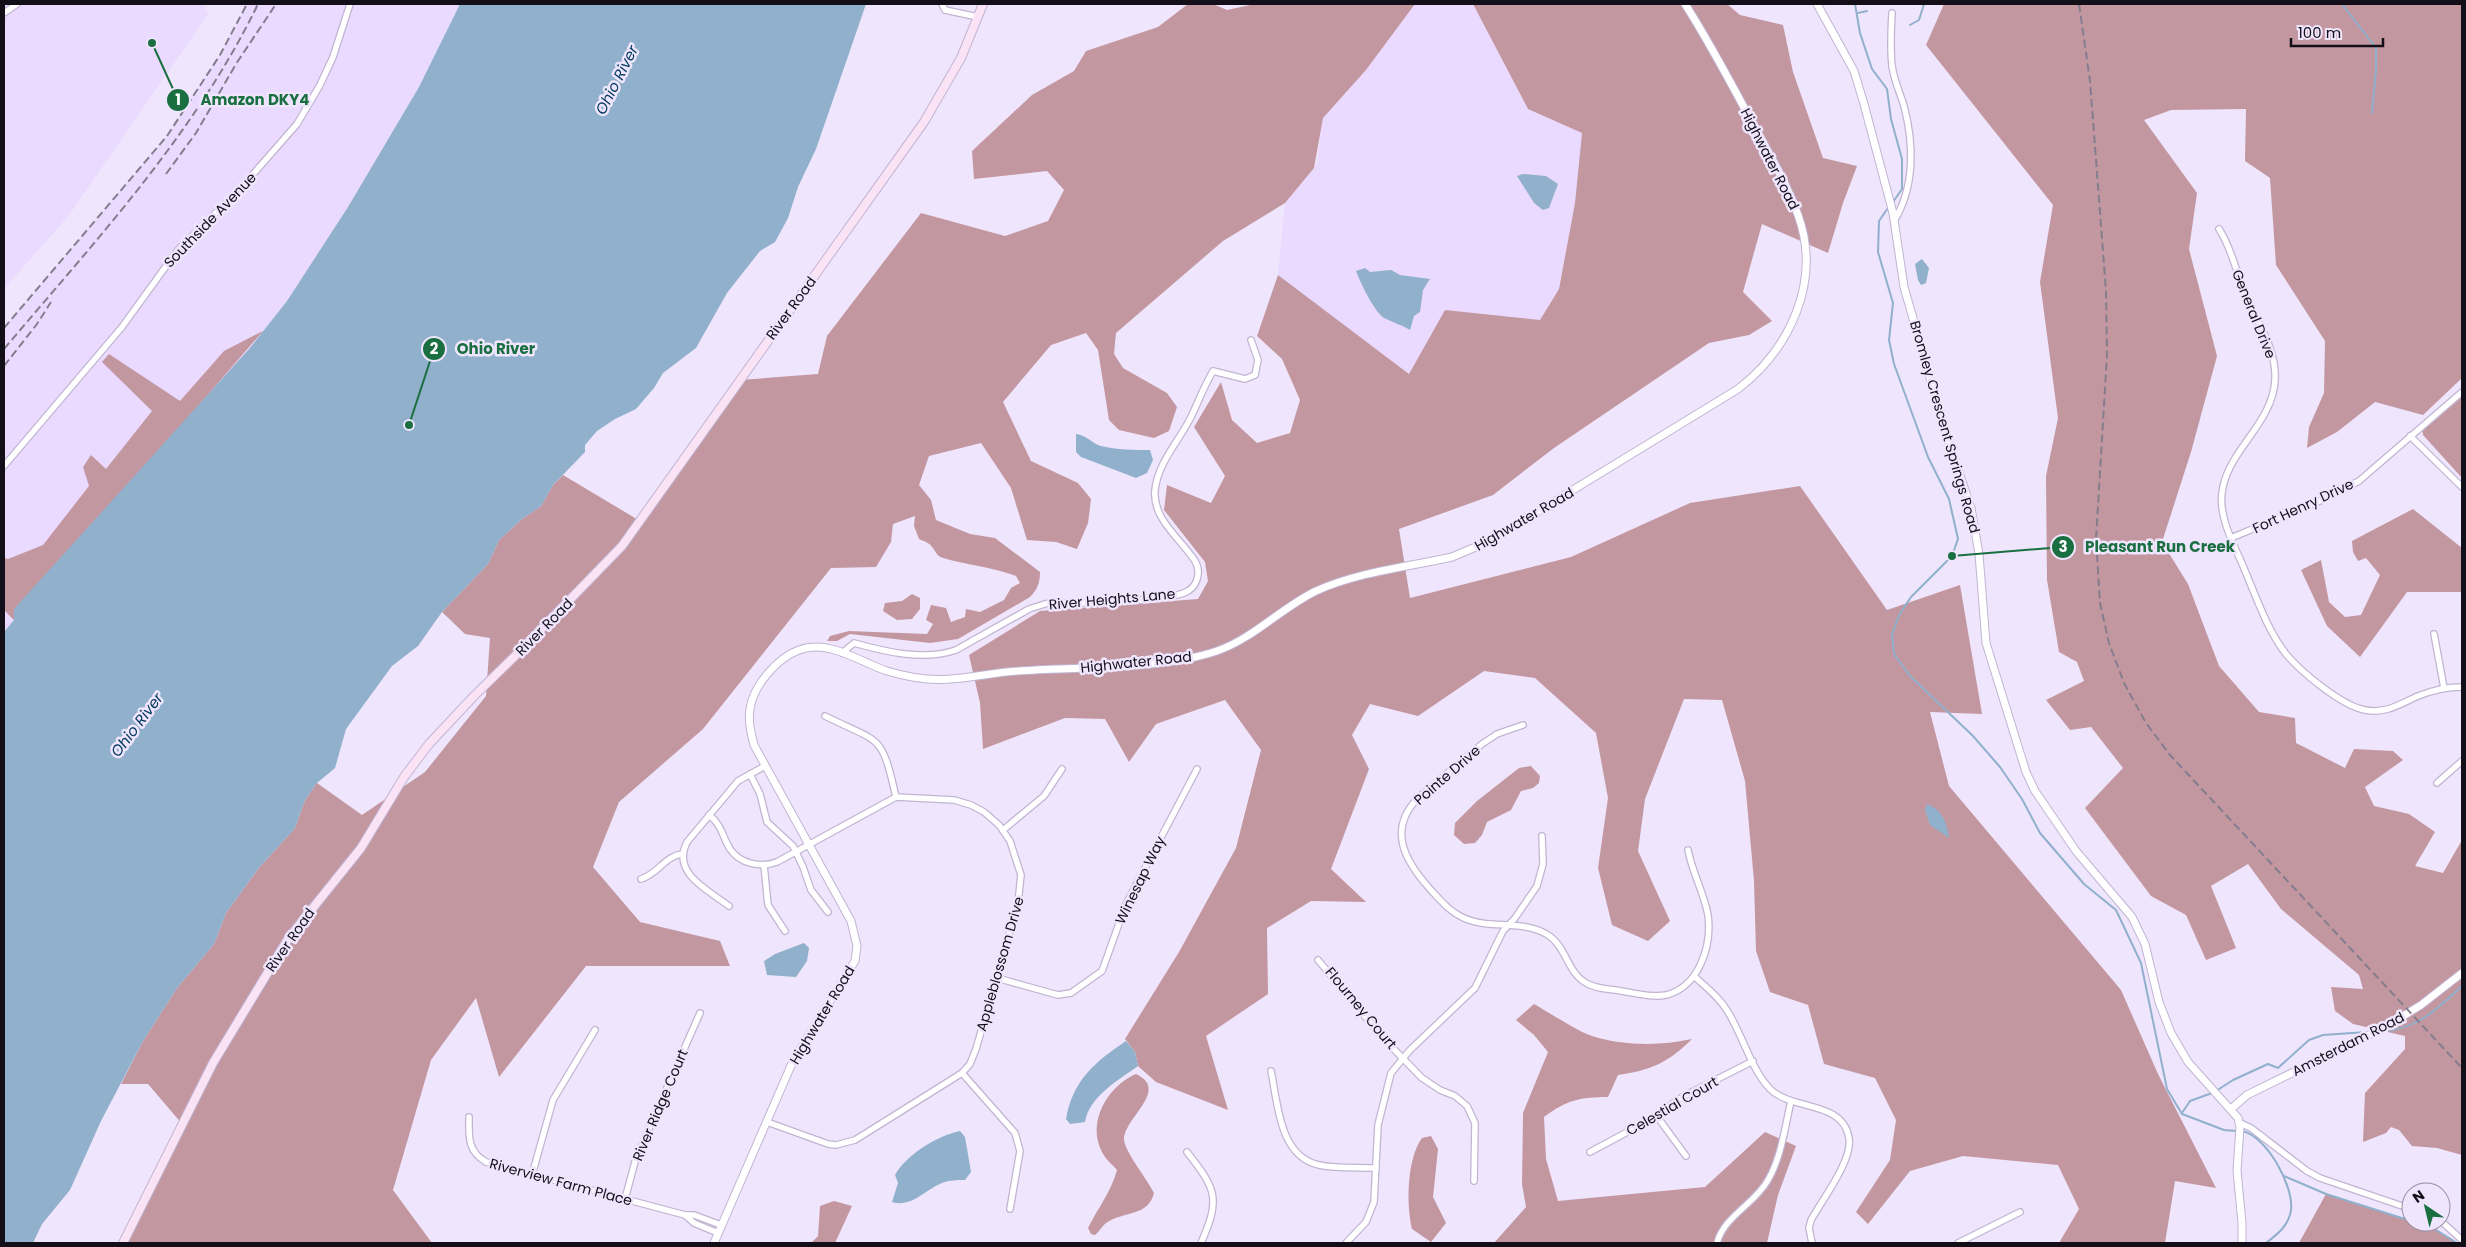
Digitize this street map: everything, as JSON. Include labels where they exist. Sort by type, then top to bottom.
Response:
[{"type":"main road","name":"River Road","points":[[123,1243],[213,1063],[288,939],[362,848],[404,777],[429,744],[622,546],[924,122],[961,58],[984,4]]},
{"type":"street","points":[[4,13],[17,4]]},
{"type":"street","name":"Southside Avenue","points":[[4,466],[122,327],[177,251],[241,188],[291,132],[320,85],[340,38],[350,4]]},
{"type":"street","points":[[942,4],[946,10],[978,17]]},
{"type":"street","name":"Highwater Road","points":[[714,1243],[802,1046],[846,978],[856,956],[856,934],[851,921],[754,745],[749,723],[751,703],[764,680],[779,662],[802,649],[820,647],[842,653],[901,675],[938,680],[1018,670],[1100,667],[1165,661],[1216,651],[1248,636],[1314,592],[1336,583],[1452,557],[1478,546],[1738,389],[1767,364],[1795,319],[1805,278],[1802,230],[1796,209],[1778,169],[1715,53],[1685,4]]},
{"type":"street","name":"Bromley Crescent Springs Road","points":[[1817,4],[1854,71],[1893,217],[1904,287],[1948,440],[1970,508],[1978,542],[1986,643],[2026,772],[2035,791],[2076,851],[2132,917],[2145,944],[2159,1002],[2171,1033],[2188,1062],[2231,1109],[2240,1125]]},
{"type":"street","points":[[1892,13],[1892,67],[1908,124],[1911,156],[1908,190],[1901,209],[1893,217]]},
{"type":"street","name":"General Drive","points":[[2219,229],[2226,240],[2243,289],[2271,350],[2275,365],[2272,397],[2264,416],[2230,470],[2223,486],[2222,512],[2231,538],[2274,636],[2287,655],[2338,699],[2366,711],[2384,711],[2444,688],[2462,687]]},
{"type":"street","name":"River Heights Lane","points":[[842,653],[854,643],[897,652],[944,654],[956,650],[1033,607],[1048,603],[1155,598],[1182,593],[1191,588],[1198,578],[1197,567],[1166,525],[1159,512],[1155,489],[1161,467],[1190,418],[1213,371],[1245,379],[1255,375],[1258,360],[1251,340]]},
{"type":"street","name":"Fort Henry Drive","points":[[2231,538],[2344,490],[2371,471],[2462,392]]},
{"type":"street","points":[[2410,436],[2462,488]]},
{"type":"street","points":[[2434,634],[2444,688]]},
{"type":"street","points":[[709,815],[720,825],[730,849],[735,854],[756,865],[764,865],[777,862],[896,797],[885,754],[878,743],[864,732],[826,716]]},
{"type":"street","name":"Pointe Drive","points":[[1523,725],[1497,734],[1436,782],[1412,804],[1402,828],[1402,844],[1410,865],[1442,903],[1464,918],[1478,923],[1517,926],[1538,930],[1548,935],[1560,946],[1573,972],[1588,985],[1656,996],[1675,992],[1694,977]]},
{"type":"street","points":[[2437,783],[2462,761]]},
{"type":"street","points":[[729,906],[689,876],[684,869],[682,854],[687,842],[738,781],[765,766]]},
{"type":"street","points":[[1003,830],[1044,796],[1062,768]]},
{"type":"street","name":"Winesap Way","points":[[997,978],[1058,996],[1071,993],[1102,971],[1121,915],[1197,769]]},
{"type":"street","points":[[750,774],[760,794],[768,822],[796,851],[811,890],[828,912]]},
{"type":"street","name":"Appleblossom Drive","points":[[767,1122],[828,1144],[845,1143],[862,1136],[962,1073],[973,1058],[1018,903],[1021,885],[1015,853],[1003,830],[984,812],[971,805],[954,800],[896,797]]},
{"type":"street","points":[[1346,1243],[1361,1229],[1371,1212],[1375,1192],[1380,1112],[1391,1074],[1403,1057],[1475,988],[1491,951],[1506,926],[1515,918],[1537,886],[1543,864],[1542,836]]},
{"type":"street","points":[[1688,850],[1704,902],[1708,926],[1701,964],[1694,977],[1719,1000],[1770,1088],[1791,1102],[1831,1113],[1840,1119],[1849,1138],[1846,1158],[1811,1220],[1809,1228],[1812,1243]]},
{"type":"street","points":[[641,879],[656,871],[670,858],[682,854]]},
{"type":"street","points":[[764,865],[768,905],[785,931]]},
{"type":"street","name":"Flourney Court","points":[[1318,960],[1383,1038],[1431,1086],[1460,1100],[1472,1115],[1476,1133],[1474,1181]]},
{"type":"street","name":"Amsterdam Road","points":[[2231,1109],[2247,1094],[2410,1013],[2462,973]]},
{"type":"street","name":"River Ridge Court","points":[[625,1199],[636,1158],[700,1013]]},
{"type":"street","points":[[532,1174],[553,1100],[595,1030]]},
{"type":"street","name":"Celestial Court","points":[[1590,1152],[1633,1130],[1684,1096],[1753,1061]]},
{"type":"street","points":[[1271,1072],[1284,1132],[1288,1141],[1300,1156],[1321,1166],[1376,1168]]},
{"type":"street","points":[[962,1073],[1015,1133],[1020,1150],[1010,1210]]},
{"type":"street","points":[[1717,1243],[1724,1227],[1755,1198],[1768,1181],[1791,1102]]},
{"type":"street","points":[[1656,1116],[1686,1156]]},
{"type":"street","name":"Riverview Farm Place","points":[[469,1117],[470,1145],[479,1158],[685,1215],[694,1215],[721,1225]]},
{"type":"street","points":[[2242,1243],[2237,1171],[2240,1125],[2251,1128],[2314,1175],[2401,1207]]},
{"type":"street","points":[[1187,1152],[1208,1182],[1213,1193],[1214,1206],[1211,1221],[1201,1243]]},
{"type":"street","points":[[1958,1243],[2020,1212]]},
{"type":"street","name":"Riverview Farm Place","points":[[685,1215],[694,1223],[718,1233]]},
{"type":"street","points":[[2451,1230],[2462,1240]]},
{"type":"street","points":[[1352,1238],[1356,1243]]},
{"type":"shaded area","points":[[4,4],[204,4],[208,14],[69,215],[4,289]]},
{"type":"shaded area","points":[[247,4],[460,4],[419,87],[348,207],[287,301],[249,349],[4,632],[4,328],[167,136],[220,55]]},
{"type":"shaded area","points":[[1188,4],[1213,4],[1227,10],[1250,5],[1274,4],[1415,4],[1366,70],[1323,118],[1314,168],[1285,203],[1223,241],[1116,333],[1114,354],[1123,368],[1167,393],[1177,407],[1169,431],[1154,438],[1119,430],[1109,420],[1098,350],[1086,333],[1051,345],[1003,402],[1031,461],[1078,483],[1091,499],[1088,523],[1077,549],[1056,542],[1027,540],[1011,488],[981,443],[929,456],[919,485],[931,500],[936,520],[970,534],[995,538],[1040,572],[1035,592],[1030,597],[958,639],[930,643],[850,634],[837,641],[827,641],[830,636],[849,631],[927,634],[933,624],[926,620],[931,605],[946,608],[951,622],[965,617],[966,609],[980,612],[1004,600],[1011,588],[1020,583],[1016,576],[1007,573],[939,556],[930,544],[919,539],[914,526],[915,516],[893,524],[891,542],[876,567],[831,568],[703,729],[619,802],[593,867],[640,922],[720,941],[730,966],[586,966],[499,1077],[476,998],[431,1060],[393,1190],[432,1243],[123,1243],[183,1125],[148,1084],[121,1084],[143,1041],[177,988],[214,944],[226,913],[258,869],[295,828],[305,800],[317,783],[362,815],[425,772],[486,696],[490,638],[465,634],[442,612],[488,564],[499,540],[522,519],[541,506],[553,485],[563,475],[640,521],[740,380],[818,374],[827,336],[921,213],[1005,236],[1048,221],[1064,190],[1047,171],[974,179],[972,151],[1032,95],[1074,71],[1086,51],[1158,27]]},
{"type":"shaded area","points":[[1415,4],[1473,4],[1528,109],[1582,133],[1575,203],[1559,289],[1540,320],[1445,310],[1409,374],[1278,275],[1285,203],[1317,164],[1323,118],[1366,70]]},
{"type":"shaded area","points":[[1473,4],[1727,4],[1740,15],[1783,25],[1793,72],[1823,158],[1857,166],[1843,203],[1828,253],[1762,224],[1743,292],[1772,321],[1749,335],[1709,343],[1554,448],[1493,495],[1399,529],[1410,598],[1571,557],[1690,503],[1800,486],[1887,610],[1960,585],[1982,714],[1930,712],[1949,786],[2121,990],[2158,1074],[2216,1188],[2175,1181],[2165,1243],[2059,1243],[2079,1209],[2058,1165],[1963,1156],[1910,1171],[1868,1224],[1856,1212],[1890,1160],[1896,1120],[1875,1078],[1824,1064],[1808,1005],[1770,992],[1756,951],[1754,881],[1745,781],[1722,700],[1684,699],[1645,799],[1638,851],[1670,921],[1648,941],[1612,925],[1598,868],[1608,798],[1596,733],[1535,678],[1484,671],[1418,716],[1370,704],[1352,735],[1369,769],[1331,869],[1366,902],[1311,901],[1267,928],[1268,994],[1206,1036],[1228,1110],[1156,1082],[1138,1066],[1135,1052],[1125,1039],[1179,952],[1236,848],[1261,750],[1225,700],[1156,724],[1129,762],[1105,719],[1065,718],[983,749],[980,703],[969,655],[1040,611],[1198,599],[1208,581],[1205,562],[1164,510],[1167,485],[1211,503],[1225,476],[1194,427],[1221,382],[1232,420],[1257,443],[1290,433],[1300,400],[1282,359],[1257,336],[1278,275],[1409,374],[1445,310],[1540,320],[1559,289],[1575,203],[1582,133],[1528,109]]},
{"type":"shaded area","points":[[1944,4],[2462,4],[2462,378],[2423,415],[2375,402],[2337,432],[2307,448],[2309,427],[2324,393],[2325,341],[2276,265],[2270,178],[2245,161],[2246,109],[2171,110],[2144,120],[2197,193],[2189,249],[2217,356],[2191,452],[2162,542],[2188,584],[2219,666],[2259,712],[2295,718],[2296,743],[2345,768],[2354,749],[2393,751],[2403,760],[2365,787],[2374,806],[2409,814],[2435,832],[2415,866],[2443,873],[2462,840],[2462,1155],[2437,1148],[2412,1146],[2399,1130],[2391,1127],[2386,1133],[2363,1142],[2365,1093],[2405,1049],[2405,1036],[2353,1024],[2335,1011],[2331,987],[2363,989],[2359,975],[2281,909],[2248,864],[2211,886],[2236,948],[2206,960],[2186,915],[2151,896],[2085,808],[2123,768],[2091,727],[2070,730],[2046,700],[2084,681],[2077,662],[2059,652],[2047,580],[2046,476],[2058,418],[2040,282],[2053,205],[1926,45]]},
{"type":"shaded area","points":[[263,331],[161,449],[15,609],[14,620],[4,610],[4,558],[8,559],[43,545],[89,486],[83,467],[91,455],[106,469],[152,411],[102,362],[109,354],[180,401],[224,351]]},
{"type":"shaded area","points":[[2462,392],[2462,478],[2423,435],[2422,426]]},
{"type":"shaded area","points":[[2413,509],[2462,548],[2462,592],[2407,592],[2360,657],[2327,626],[2301,570],[2321,560],[2329,602],[2345,617],[2361,615],[2380,575],[2366,558],[2358,561],[2353,552],[2352,541]]},
{"type":"shaded area","points":[[912,594],[920,598],[920,609],[912,619],[897,620],[883,611],[885,603],[902,601]]},
{"type":"shaded area","points":[[1531,766],[1540,776],[1539,783],[1533,788],[1521,791],[1511,810],[1487,822],[1482,835],[1475,843],[1464,844],[1454,835],[1455,823],[1477,801],[1519,768]]},
{"type":"shaded area","points":[[1534,1004],[1592,1036],[1617,1042],[1655,1044],[1692,1039],[1667,1060],[1650,1068],[1618,1075],[1608,1097],[1582,1099],[1567,1103],[1544,1117],[1546,1159],[1558,1201],[1705,1187],[1765,1132],[1796,1146],[1778,1195],[1767,1243],[1494,1243],[1526,1207],[1522,1184],[1523,1113],[1548,1052],[1534,1035],[1516,1020]]},
{"type":"shaded area","points":[[1136,1074],[1145,1080],[1149,1088],[1143,1104],[1126,1131],[1124,1139],[1128,1151],[1154,1193],[1151,1201],[1141,1210],[1113,1219],[1105,1224],[1095,1235],[1091,1234],[1088,1228],[1108,1193],[1117,1170],[1103,1155],[1098,1141],[1098,1117],[1102,1106],[1109,1096],[1117,1087]]},
{"type":"shaded area","points":[[1431,1136],[1438,1149],[1433,1197],[1446,1223],[1431,1242],[1412,1229],[1409,1207],[1409,1182],[1413,1157],[1417,1147],[1422,1138]]},
{"type":"shaded area","points":[[2326,1194],[2401,1217],[2401,1232],[2440,1232],[2457,1243],[2299,1243]]},
{"type":"shaded area","points":[[834,1201],[852,1206],[835,1243],[811,1243],[818,1236],[820,1206]]},
{"type":"water","points":[[460,4],[866,4],[816,149],[798,187],[788,218],[775,242],[760,251],[727,293],[696,348],[663,373],[654,388],[636,409],[615,419],[597,431],[585,445],[585,452],[553,485],[541,506],[522,519],[499,540],[488,564],[442,612],[418,646],[392,666],[346,729],[335,768],[317,783],[305,800],[295,828],[258,869],[226,913],[214,944],[177,988],[143,1041],[101,1121],[70,1190],[42,1224],[33,1243],[4,1243],[4,632],[14,620],[14,609],[249,349],[287,301],[348,207],[419,87]]},
{"type":"water","points":[[1523,174],[1546,176],[1558,184],[1549,208],[1543,210],[1534,203],[1517,176]]},
{"type":"water","points":[[1922,259],[1929,268],[1926,283],[1921,285],[1918,280],[1915,264]]},
{"type":"water","points":[[1365,268],[1370,272],[1391,270],[1400,275],[1430,279],[1423,290],[1420,312],[1414,316],[1410,330],[1384,318],[1376,310],[1364,290],[1356,271]]},
{"type":"water","points":[[1076,434],[1098,445],[1107,447],[1126,450],[1150,450],[1153,460],[1147,473],[1136,478],[1081,457],[1076,452]]},
{"type":"water","points":[[1927,804],[1943,817],[1949,838],[1930,825],[1925,810]]},
{"type":"water","points":[[804,943],[809,948],[807,961],[796,977],[767,975],[764,961],[775,954]]},
{"type":"water","points":[[1126,1041],[1135,1052],[1138,1066],[1113,1083],[1098,1097],[1092,1105],[1085,1122],[1070,1124],[1066,1119],[1069,1105],[1080,1083],[1095,1065]]},
{"type":"water","points":[[960,1131],[965,1137],[971,1172],[965,1180],[942,1183],[905,1203],[892,1202],[898,1183],[895,1175],[900,1167],[923,1147],[951,1133]]},
{"type":"waterway","points":[[1855,4],[1860,33],[1872,69],[1887,89],[1891,119],[1902,159],[1902,189],[1893,202]]},
{"type":"waterway","points":[[1910,25],[1919,20],[1924,4]]},
{"type":"waterway","points":[[2342,4],[2376,48],[2372,113]]},
{"type":"waterway","points":[[1858,13],[1867,11]]},
{"type":"waterway","points":[[1888,208],[1879,221],[1878,252],[1893,303],[1889,340],[1894,364],[1928,457],[1949,499],[1958,539],[1952,556],[1911,597],[1899,615],[1892,635],[1894,654],[1910,676],[1973,736],[2000,767],[2022,799],[2040,833],[2084,884],[2116,910],[2141,963],[2167,1089],[2182,1114],[2224,1130],[2237,1131]]},
{"type":"waterway","points":[[2382,1031],[2395,1030],[2416,1022],[2435,1010],[2462,986]]},
{"type":"waterway","points":[[2216,1091],[2233,1080],[2268,1064],[2278,1068],[2309,1040],[2323,1035],[2367,1032]]},
{"type":"waterway","points":[[2182,1113],[2190,1101],[2212,1093]]},
{"type":"waterway","points":[[2242,1131],[2251,1135],[2269,1151],[2283,1176],[2291,1200],[2288,1220],[2279,1233],[2266,1243]]},
{"type":"waterway","points":[[2284,1176],[2326,1194],[2401,1218]]},
{"type":"waterway","points":[[2440,1232],[2457,1243]]},
{"type":"railway","points":[[4,328],[167,136],[220,55],[247,4]]},
{"type":"railway","points":[[4,349],[108,226],[174,142],[233,52],[258,4]]},
{"type":"railway","points":[[166,174],[196,133],[236,64],[276,4]]},
{"type":"railway","points":[[2079,4],[2090,81],[2106,291],[2107,355],[2096,539],[2100,603],[2109,643],[2124,683],[2146,723],[2170,755],[2462,1068]]},
{"type":"railway","points":[[4,366],[37,324],[51,302]]},
{"type":"place","name":"Amazon DKY4","points":[[152,43]]},
{"type":"place","name":"Ohio River","points":[[409,425]]},
{"type":"place","name":"Pleasant Run Creek","points":[[1952,556]]}]
